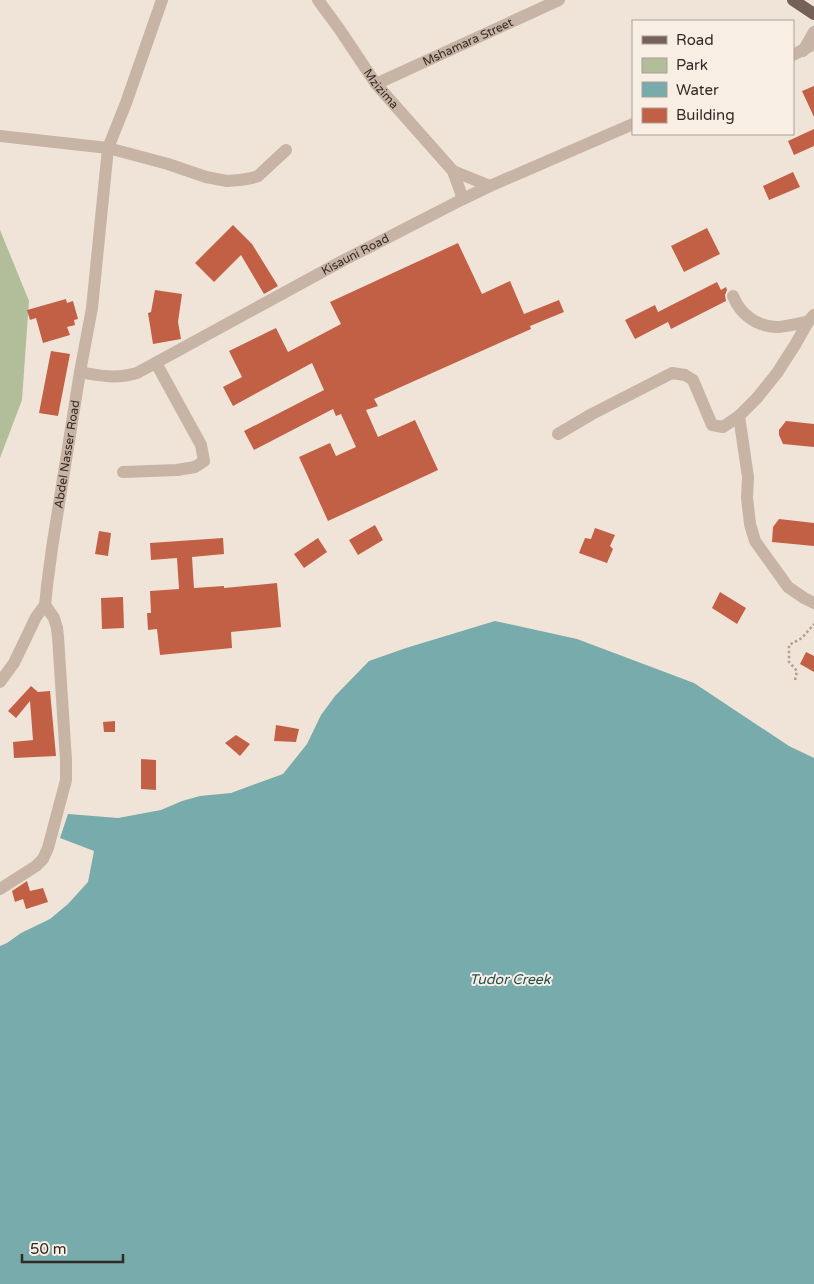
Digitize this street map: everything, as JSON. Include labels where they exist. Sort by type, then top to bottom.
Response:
[{"type":"main road","points":[[793,0],[814,14]]},
{"type":"street","name":"Abdel Nasser Road","points":[[45,605],[52,548],[92,308],[108,148],[162,0]]},
{"type":"street","name":"Mzizima","points":[[318,0],[376,84],[453,171]]},
{"type":"street","name":"Mshamara Street","points":[[376,84],[559,0]]},
{"type":"street","points":[[803,50],[814,32]]},
{"type":"street","name":"Kisauni Road","points":[[80,372],[102,376],[131,375],[146,369],[344,260],[463,199],[632,124]]},
{"type":"street","points":[[0,136],[108,148],[168,164],[206,177],[227,181],[258,176],[286,150]]},
{"type":"street","points":[[453,171],[490,186]]},
{"type":"street","points":[[453,171],[463,199]]},
{"type":"street","points":[[733,296],[740,310],[757,322],[776,327],[811,318]]},
{"type":"street","points":[[558,434],[672,373],[685,375],[692,380],[712,425],[722,427],[739,416],[757,398],[777,373],[811,318]]},
{"type":"street","points":[[123,472],[177,470],[195,467],[204,461],[201,446],[156,362]]},
{"type":"street","points":[[739,416],[748,477],[747,498],[750,524],[755,541],[788,587],[814,603]]},
{"type":"street","points":[[0,682],[14,663],[36,617],[45,605],[54,618],[57,628],[66,780],[48,848],[43,858],[33,869],[0,889]]},
{"type":"path","points":[[795,680],[797,671],[789,662],[789,645],[802,638],[814,624]]},
{"type":"green space","points":[[0,230],[29,301],[22,400],[0,458]]},
{"type":"water","name":"Tudor Creek","points":[[495,621],[577,639],[694,683],[789,746],[814,758],[814,1284],[0,1284],[0,946],[50,919],[68,904],[88,882],[94,851],[60,838],[68,814],[118,818],[161,810],[200,796],[231,793],[283,774],[307,744],[321,715],[335,696],[369,661]]},
{"type":"building","points":[[814,86],[814,117],[802,91]]},
{"type":"building","points":[[814,129],[814,146],[794,155],[788,141]]},
{"type":"building","points":[[793,172],[800,187],[769,200],[763,186]]},
{"type":"building","points":[[233,225],[252,244],[278,286],[264,294],[241,255],[214,282],[195,263]]},
{"type":"building","points":[[707,228],[720,254],[684,272],[671,246]]},
{"type":"building","points":[[458,243],[482,294],[510,281],[524,314],[559,300],[564,312],[530,326],[531,329],[374,399],[378,406],[366,410],[378,437],[415,420],[438,470],[328,521],[299,457],[330,443],[336,456],[356,447],[341,414],[336,416],[333,409],[254,450],[244,431],[324,390],[312,363],[233,406],[223,387],[242,377],[229,351],[276,328],[288,352],[341,324],[330,302]]},
{"type":"building","points":[[717,282],[721,290],[726,287],[726,301],[671,329],[668,322],[635,339],[625,320],[655,305],[658,312]]},
{"type":"building","points":[[155,290],[182,294],[178,322],[181,339],[153,344],[148,313],[151,312]]},
{"type":"building","points":[[66,299],[67,303],[73,301],[78,319],[74,320],[75,325],[67,327],[70,335],[43,343],[36,318],[30,320],[27,310]]},
{"type":"building","points":[[51,351],[70,354],[58,416],[39,413]]},
{"type":"building","points":[[786,421],[814,424],[814,447],[783,444],[779,430]]},
{"type":"building","points":[[779,519],[814,523],[814,546],[772,542],[773,527]]},
{"type":"building","points":[[375,525],[383,540],[358,555],[349,540]]},
{"type":"building","points":[[595,528],[615,535],[610,546],[613,549],[607,563],[579,553],[585,538],[591,539]]},
{"type":"building","points":[[99,531],[111,533],[108,556],[95,554]]},
{"type":"building","points":[[223,538],[224,554],[192,557],[194,588],[224,586],[224,588],[277,583],[281,627],[231,632],[232,648],[160,655],[157,629],[148,630],[147,613],[151,613],[150,591],[179,589],[177,558],[151,560],[150,543]]},
{"type":"building","points":[[318,538],[327,552],[304,568],[294,554]]},
{"type":"building","points":[[720,592],[746,608],[737,624],[712,608]]},
{"type":"building","points":[[123,597],[124,628],[102,629],[101,598]]},
{"type":"building","points":[[806,652],[814,656],[814,672],[800,664]]},
{"type":"building","points":[[31,686],[38,692],[50,691],[56,756],[14,758],[13,742],[33,740],[30,701],[16,718],[8,711]]},
{"type":"building","points":[[115,721],[115,732],[104,732],[103,722]]},
{"type":"building","points":[[276,725],[299,729],[296,742],[274,741]]},
{"type":"building","points":[[236,735],[250,744],[240,756],[225,743]]},
{"type":"building","points":[[141,759],[156,760],[156,790],[141,789]]},
{"type":"building","points":[[27,881],[30,891],[43,888],[48,902],[26,909],[23,899],[15,902],[12,891]]}]
